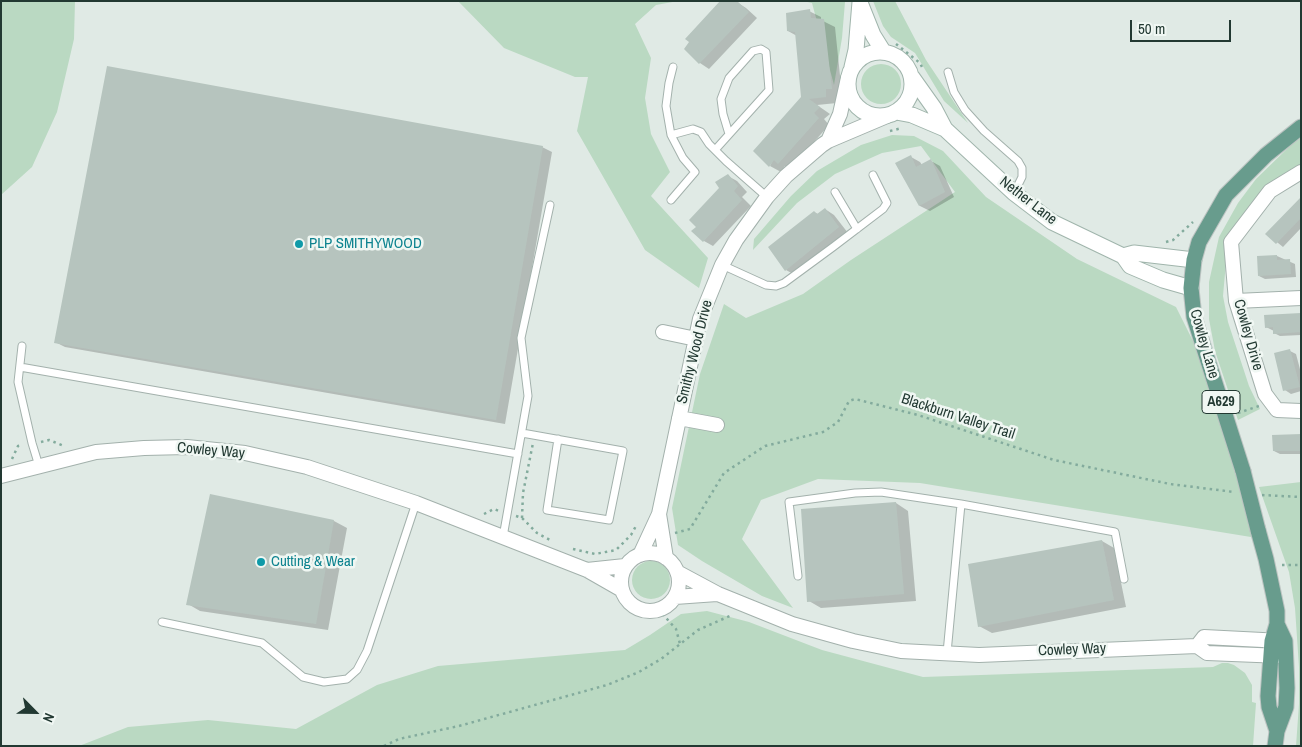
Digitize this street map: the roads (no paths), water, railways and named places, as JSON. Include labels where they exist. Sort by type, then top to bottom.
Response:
[{"type":"main road","points":[[860,2],[873,35],[883,51]]},
{"type":"main road","points":[[850,73],[857,61],[865,55],[883,51],[894,54],[909,67],[913,87],[910,97],[904,106],[891,114],[876,116],[866,113],[852,99],[848,89],[850,73],[856,50],[860,2]]},
{"type":"main road","name":"Nether Lane","points":[[912,77],[934,108],[945,129],[1014,193],[1052,222],[1123,256],[1130,266],[1191,288]]},
{"type":"main road","name":"Nether Lane","points":[[891,114],[912,115],[945,129]]},
{"type":"main road","name":"Cowley Lane","points":[[1276,739],[1268,696],[1278,648],[1277,611],[1268,567],[1243,471],[1194,317],[1191,288],[1194,260],[1199,242],[1226,195],[1266,155],[1301,127]]},
{"type":"main road","name":"Nether Lane","points":[[1123,256],[1134,253],[1194,260]]},
{"type":"street","name":"Smithy Wood Drive","points":[[828,141],[840,114],[850,73]]},
{"type":"street","name":"Smithy Wood Drive","points":[[640,555],[658,514],[700,319],[722,265],[736,240],[767,197],[786,176],[828,141],[891,114]]},
{"type":"street","name":"Cowley Drive","points":[[1301,172],[1270,191],[1231,242],[1236,301],[1265,394],[1277,410],[1301,411]]},
{"type":"street","points":[[1236,301],[1301,298]]},
{"type":"street","points":[[663,332],[696,340]]},
{"type":"street","points":[[679,418],[717,425]]},
{"type":"street","name":"Cowley Way","points":[[1,476],[96,452],[187,447],[245,453],[307,467],[416,503],[587,570],[622,590]]},
{"type":"street","name":"Smithy Wood Drive","points":[[658,514],[666,558]]},
{"type":"street","points":[[650,553],[666,558],[677,572],[679,582],[675,597],[668,605],[650,611],[636,608],[628,602],[622,590],[621,576],[625,566],[640,555],[650,553]]},
{"type":"street","name":"Cowley Way","points":[[587,570],[625,566]]},
{"type":"street","name":"Cowley Way","points":[[677,572],[718,594],[792,624],[853,641],[901,651],[979,655],[1197,646],[1207,653],[1278,648]]},
{"type":"street","name":"Cowley Way","points":[[675,597],[718,594]]},
{"type":"lane","points":[[715,150],[769,90],[766,52],[761,49],[753,51],[728,78],[721,99],[729,134]]},
{"type":"lane","points":[[671,200],[695,172],[683,158],[671,135],[666,106],[673,67]]},
{"type":"lane","points":[[948,72],[954,92],[965,110],[984,131],[1018,161],[1022,168],[1022,177],[1014,193]]},
{"type":"lane","points":[[671,135],[693,129],[700,132],[715,150],[767,197]]},
{"type":"lane","points":[[722,265],[766,285],[776,286],[784,283],[883,209],[887,203],[872,176]]},
{"type":"lane","points":[[835,192],[856,229]]},
{"type":"lane","points":[[504,537],[528,396],[521,338],[550,205]]},
{"type":"lane","points":[[22,346],[18,382],[39,466]]},
{"type":"lane","points":[[20,366],[518,454]]},
{"type":"lane","points":[[522,433],[558,439],[623,450],[609,520],[547,510],[558,439]]},
{"type":"lane","points":[[798,576],[789,502],[855,493],[881,492],[1115,532],[1124,580]]},
{"type":"lane","points":[[162,622],[262,643],[303,677],[324,682],[347,679],[357,670],[367,650],[416,503]]},
{"type":"lane","points":[[947,653],[960,504]]},
{"type":"place","name":"PLP SMITHYWOOD","points":[[299,244]]},
{"type":"place","name":"Cutting & Wear","points":[[261,562]]}]
